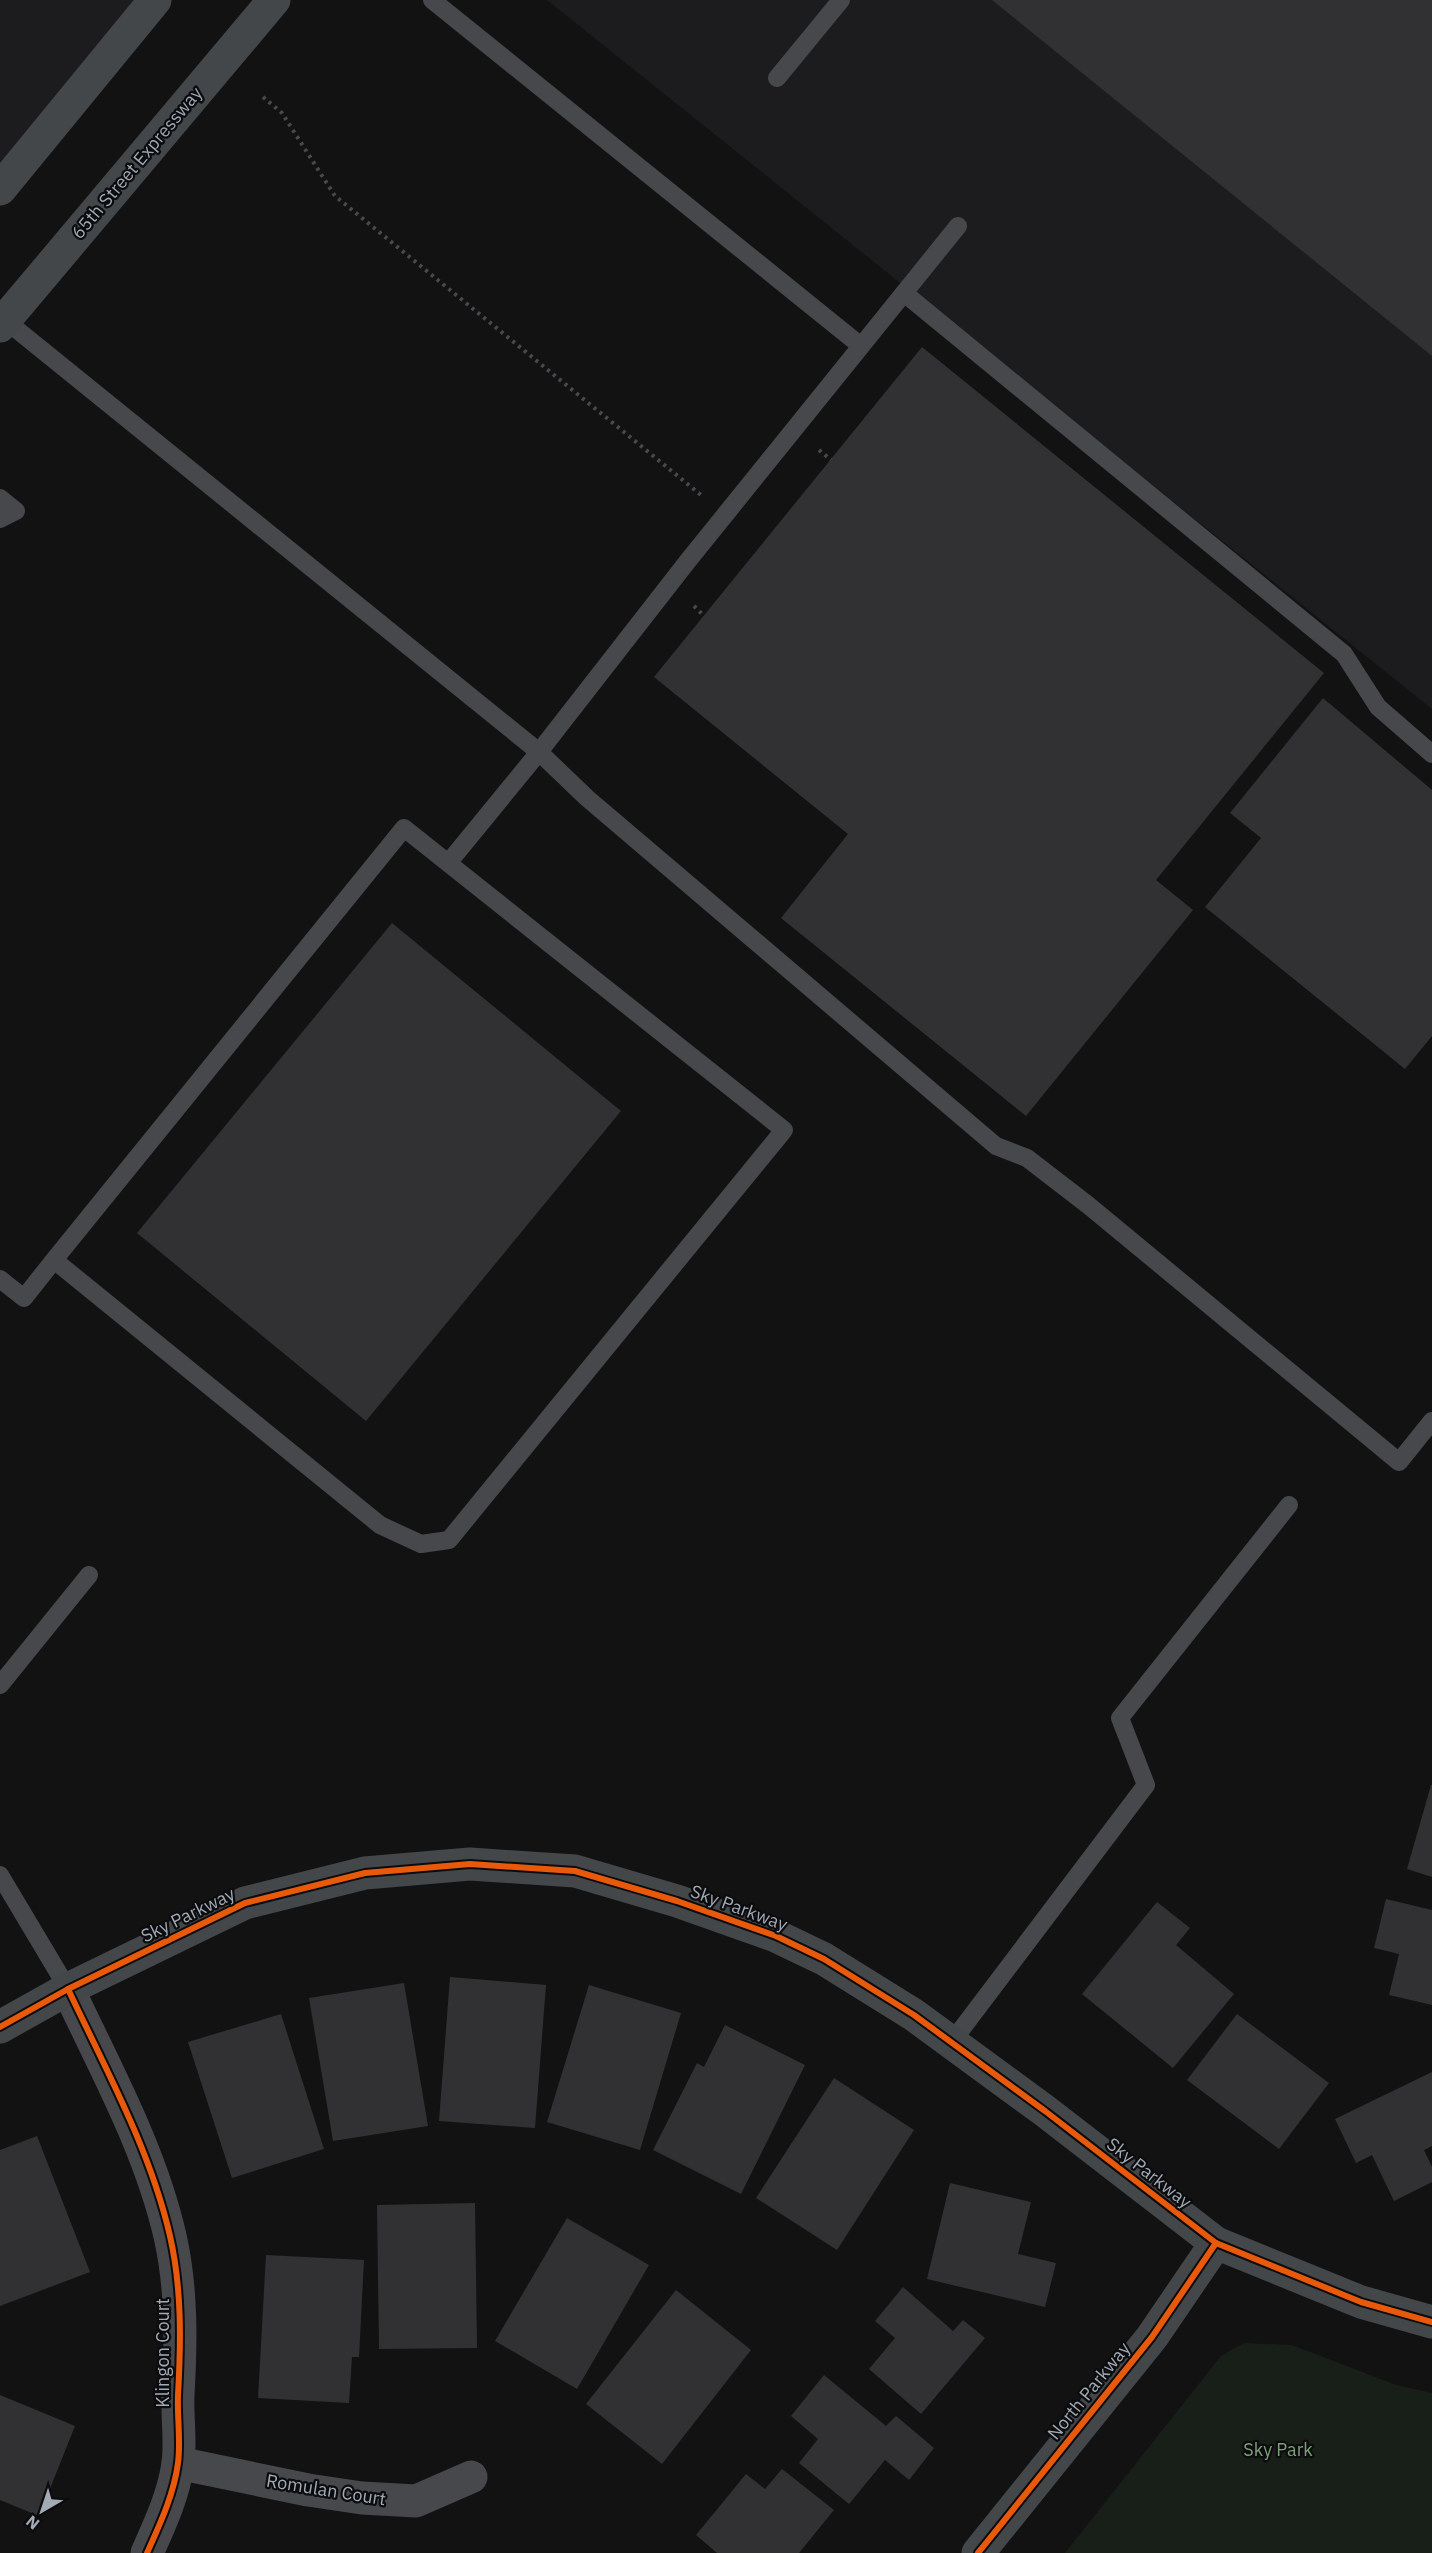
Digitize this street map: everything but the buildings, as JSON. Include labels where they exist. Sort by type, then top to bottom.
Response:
[{"type":"street","points":[[0,189],[155,0]]},
{"type":"street","points":[[244,35],[249,0]]},
{"type":"street","name":"65th Street Expressway","points":[[3,323],[274,0]]},
{"type":"street","name":"Sky Parkway","points":[[0,2027],[68,1989],[245,1903],[365,1873],[470,1864],[575,1871],[677,1901],[776,1936],[824,1959],[870,1985],[914,2014],[1045,2111],[1216,2243],[1361,2302],[1432,2322]]},
{"type":"street","name":"Klingon Court","points":[[68,1989],[139,2137],[157,2187],[171,2238],[178,2290],[181,2344],[178,2463],[165,2514],[147,2553]]},
{"type":"street","name":"North Parkway","points":[[978,2553],[1152,2337],[1216,2243]]},
{"type":"street","name":"Romulan Court","points":[[178,2463],[319,2492],[362,2498],[416,2501],[471,2477]]},
{"type":"lane","points":[[432,0],[861,346]]},
{"type":"lane","points":[[777,78],[841,0]]},
{"type":"lane","points":[[449,862],[958,226]]},
{"type":"lane","points":[[904,293],[1344,654],[1378,707],[1432,754]]},
{"type":"lane","points":[[3,323],[539,752],[587,798],[996,1146],[1027,1158],[1088,1205],[1399,1462],[1432,1421]]},
{"type":"lane","points":[[0,498],[16,511],[0,519]]},
{"type":"lane","points":[[0,1279],[24,1298],[54,1260],[404,828],[784,1130],[449,1540],[421,1544],[380,1525],[54,1260]]},
{"type":"lane","points":[[951,2043],[1146,1785],[1119,1718],[1289,1505]]},
{"type":"lane","points":[[0,1684],[90,1575]]},
{"type":"lane","points":[[0,1875],[68,1989]]},
{"type":"path","points":[[263,97],[282,113],[335,196],[726,514]]},
{"type":"path","points":[[701,598],[694,608],[704,616]]},
{"type":"shaded area","points":[[0,0],[156,0],[0,189]]},
{"type":"shaded area","points":[[547,0],[1432,0],[1432,709]]},
{"type":"green space","name":"Sky Park","points":[[1244,2343],[1292,2345],[1396,2385],[1432,2393],[1432,2553],[1065,2553],[1221,2356]]},
{"type":"cycle path","points":[[0,2027],[68,1989],[245,1903],[365,1873],[470,1864],[575,1871],[677,1901],[776,1936],[824,1959],[914,2015],[1045,2111],[1216,2243],[1361,2302],[1432,2322]]},
{"type":"cycle path","points":[[68,1989],[126,2110],[151,2172],[170,2236],[177,2276],[180,2335],[178,2463],[170,2497],[147,2553]]},
{"type":"cycle path","points":[[978,2553],[1152,2337],[1216,2243]]}]
